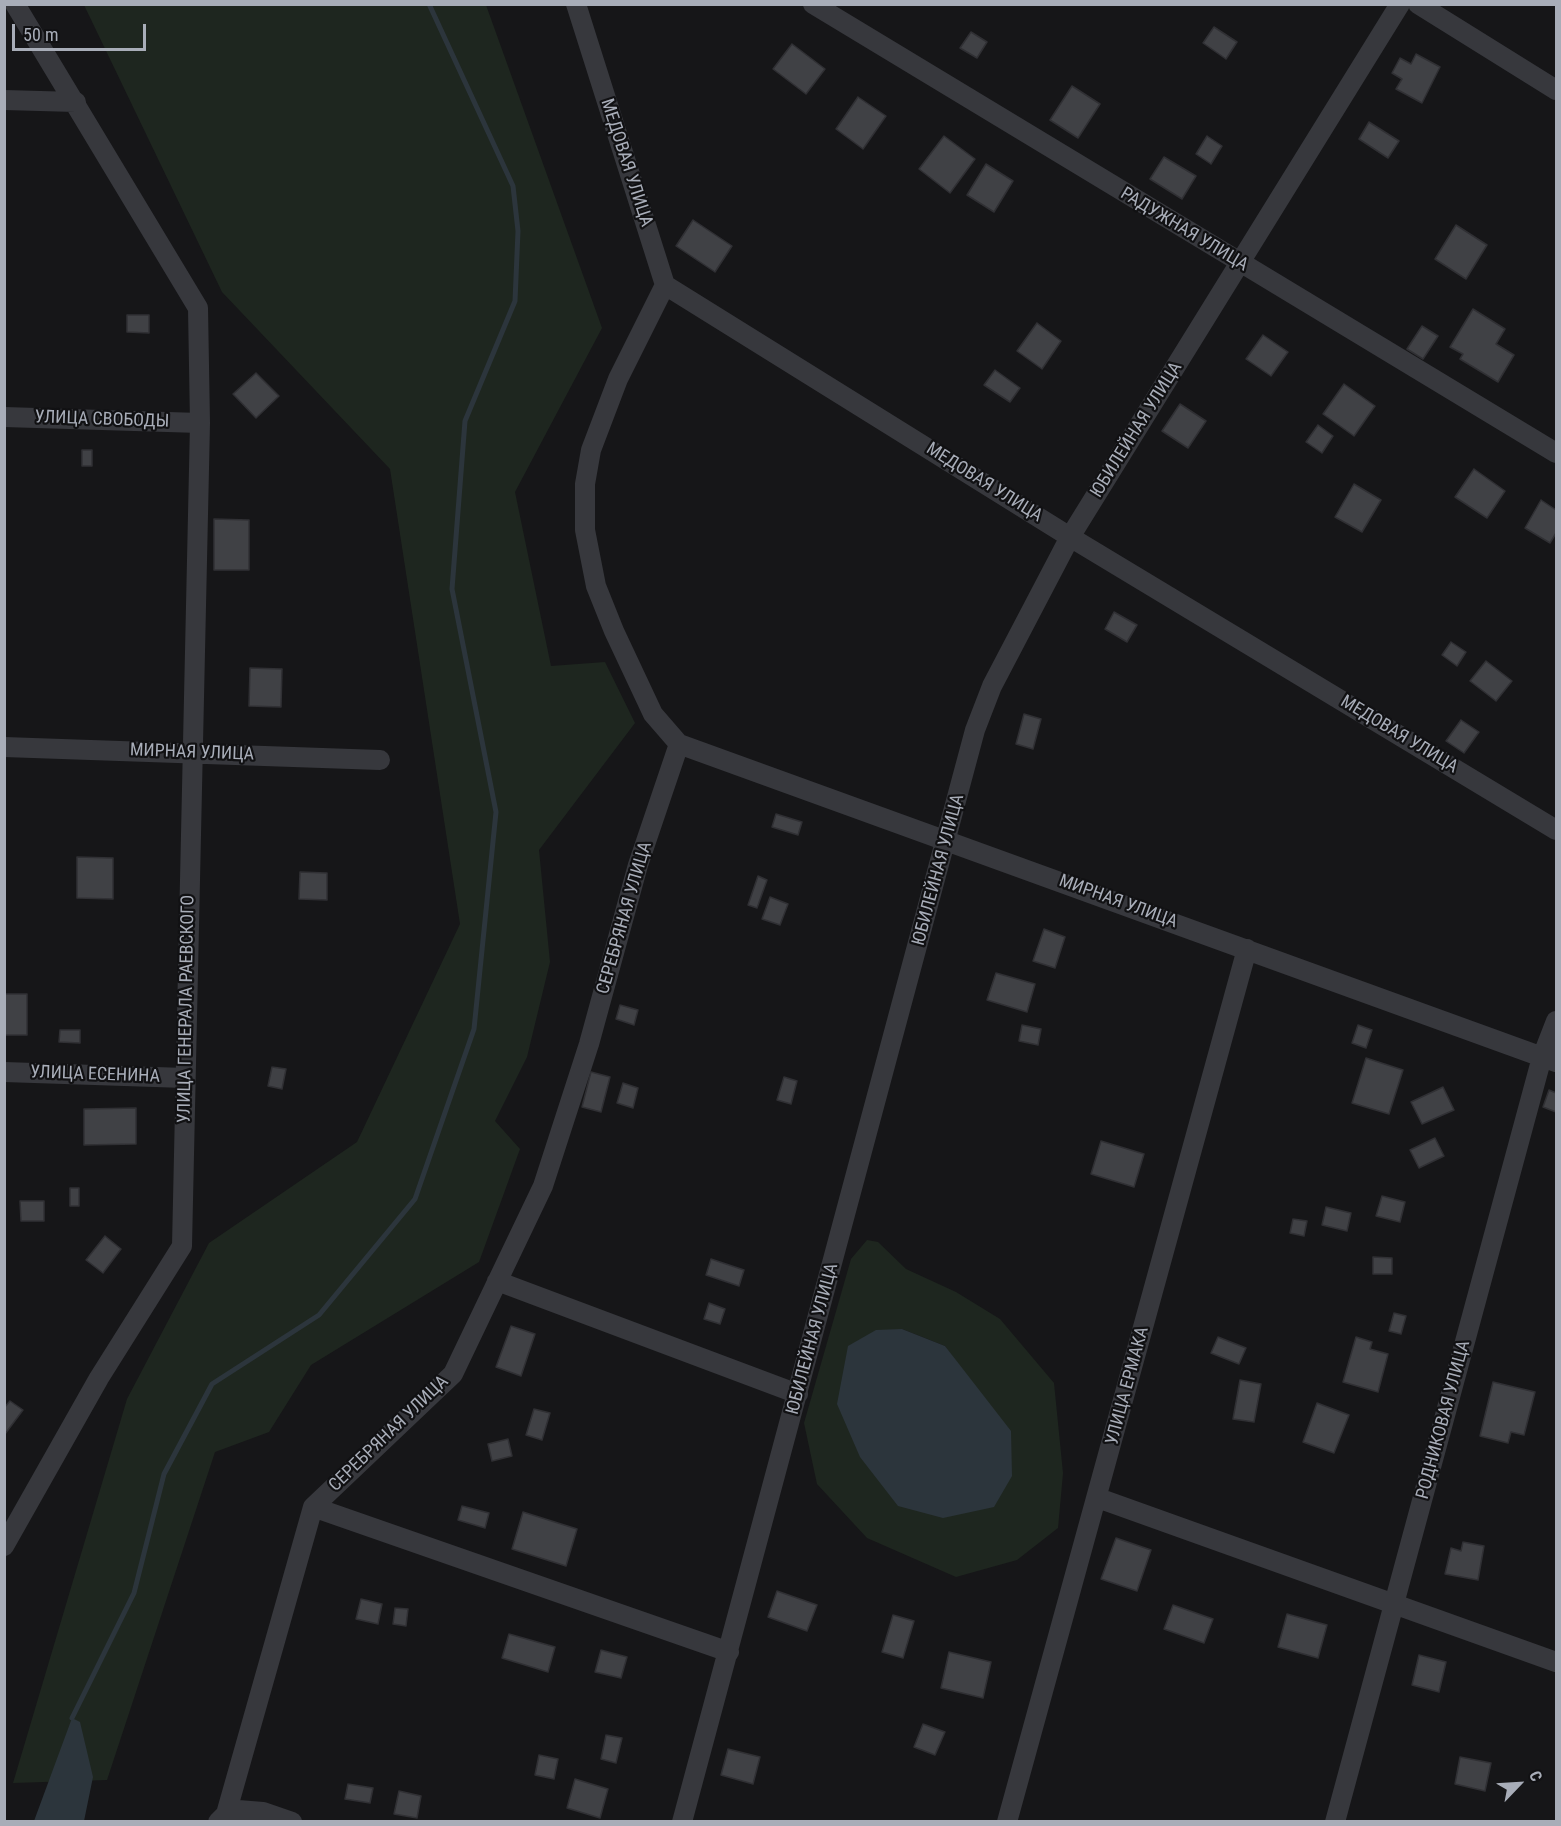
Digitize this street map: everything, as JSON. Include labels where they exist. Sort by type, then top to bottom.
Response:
[{"type":"street","name":"УЛИЦА ГЕНЕРАЛА РАЕВСКОГО","points":[[4,1546],[99,1378],[182,1246],[200,423],[198,308],[15,4]]},
{"type":"street","name":"МЕДОВАЯ УЛИЦА","points":[[576,4],[664,285],[1070,537],[1557,830]]},
{"type":"street","name":"РАДУЖНАЯ УЛИЦА","points":[[813,4],[1240,264],[1557,453]]},
{"type":"street","name":"ЮБИЛЕЙНАЯ УЛИЦА","points":[[682,1821],[948,839],[975,730],[992,686],[1070,537],[1400,4]]},
{"type":"street","points":[[1418,4],[1557,90]]},
{"type":"street","points":[[4,100],[76,102]]},
{"type":"street","points":[[664,285],[618,379],[591,450],[585,484],[585,530],[596,586],[614,631],[653,714],[679,744]]},
{"type":"street","name":"УЛИЦА СВОБОДЫ","points":[[4,417],[200,423]]},
{"type":"street","name":"МИРНАЯ УЛИЦА","points":[[679,744],[948,839],[1549,1059]]},
{"type":"street","name":"СЕРЕБРЯНАЯ УЛИЦА","points":[[222,1818],[313,1507],[453,1374],[543,1186],[589,1044],[638,865],[679,744]]},
{"type":"street","name":"МИРНАЯ УЛИЦА","points":[[4,747],[380,760]]},
{"type":"street","name":"УЛИЦА ЕРМАКА","points":[[1007,1821],[1248,949]]},
{"type":"street","name":"РОДНИКОВАЯ УЛИЦА","points":[[1335,1821],[1549,1059],[1557,1021]]},
{"type":"street","name":"УЛИЦА ЕСЕНИНА","points":[[4,1072],[185,1078]]},
{"type":"street","points":[[497,1281],[798,1394]]},
{"type":"street","points":[[1098,1498],[1394,1606],[1557,1662]]},
{"type":"street","name":"СЕРЕБРЯНАЯ УЛИЦА","points":[[313,1507],[729,1652]]},
{"type":"street","points":[[222,1818],[238,1810],[263,1812],[291,1821]]},
{"type":"shaded area","points":[[84,5],[486,5],[602,328],[515,492],[551,666],[605,662],[635,723],[539,850],[550,962],[527,1057],[495,1121],[520,1149],[479,1262],[311,1365],[269,1432],[215,1452],[107,1780],[13,1783],[127,1399],[209,1243],[357,1142],[460,924],[390,469],[222,292]]},
{"type":"shaded area","points":[[867,1240],[878,1242],[906,1269],[956,1292],[1000,1319],[1054,1383],[1063,1473],[1058,1528],[1017,1560],[956,1577],[867,1538],[817,1484],[804,1423],[851,1259]],"holes":[[[902,1329],[945,1346],[967,1377]]]},
{"type":"shaded area","points":[[902,1329],[945,1346],[1011,1431],[1012,1476],[994,1507],[943,1518],[898,1506],[860,1457],[837,1404],[848,1346],[876,1330]]},
{"type":"shaded area","points":[[72,1718],[80,1722],[93,1777],[84,1821],[34,1821]]},
{"type":"building","points":[[1214,27],[1237,42],[1226,59],[1203,43]]},
{"type":"building","points":[[971,32],[987,42],[977,58],[960,48]]},
{"type":"building","points":[[792,44],[825,69],[806,94],[773,69]]},
{"type":"building","points":[[1416,54],[1440,67],[1422,103],[1396,89],[1402,79],[1392,73],[1400,58],[1411,64]]},
{"type":"building","points":[[1072,86],[1100,104],[1078,138],[1050,120]]},
{"type":"building","points":[[858,97],[886,116],[863,149],[836,129]]},
{"type":"building","points":[[1369,122],[1399,141],[1388,158],[1359,139]]},
{"type":"building","points":[[944,136],[975,159],[950,193],[919,169]]},
{"type":"building","points":[[1207,136],[1222,146],[1211,164],[1196,154]]},
{"type":"building","points":[[1164,157],[1196,176],[1182,199],[1150,179]]},
{"type":"building","points":[[986,164],[1013,181],[994,212],[967,195]]},
{"type":"building","points":[[693,220],[732,246],[715,272],[676,246]]},
{"type":"building","points":[[1456,225],[1487,245],[1466,279],[1435,259]]},
{"type":"building","points":[[1473,309],[1505,329],[1496,344],[1514,355],[1498,382],[1460,359],[1463,354],[1450,347]]},
{"type":"building","points":[[127,315],[149,315],[149,333],[127,332]]},
{"type":"building","points":[[1037,323],[1061,341],[1042,369],[1017,351]]},
{"type":"building","points":[[1422,326],[1438,336],[1423,359],[1407,349]]},
{"type":"building","points":[[1263,335],[1288,352],[1271,376],[1246,359]]},
{"type":"building","points":[[995,370],[1020,388],[1010,402],[984,385]]},
{"type":"building","points":[[256,373],[279,396],[256,418],[233,394]]},
{"type":"building","points":[[1344,384],[1375,406],[1354,436],[1323,414]]},
{"type":"building","points":[[1180,404],[1206,421],[1188,448],[1162,431]]},
{"type":"building","points":[[1318,425],[1333,436],[1322,453],[1306,442]]},
{"type":"building","points":[[82,450],[92,450],[92,466],[82,466]]},
{"type":"building","points":[[1474,469],[1505,491],[1487,518],[1455,497]]},
{"type":"building","points":[[1354,484],[1381,500],[1362,532],[1335,517]]},
{"type":"building","points":[[1541,500],[1556,510],[1556,533],[1550,543],[1525,528]]},
{"type":"building","points":[[214,519],[249,520],[249,570],[214,570]]},
{"type":"building","points":[[1114,612],[1137,625],[1127,642],[1105,629]]},
{"type":"building","points":[[1451,642],[1466,652],[1457,666],[1442,655]]},
{"type":"building","points":[[1486,661],[1512,681],[1496,701],[1470,681]]},
{"type":"building","points":[[250,668],[282,669],[281,707],[249,706]]},
{"type":"building","points":[[1024,714],[1041,719],[1033,749],[1016,744]]},
{"type":"building","points":[[1461,720],[1479,732],[1464,753],[1446,741]]},
{"type":"building","points":[[776,814],[802,822],[798,835],[772,827]]},
{"type":"building","points":[[77,857],[113,858],[113,899],[77,898]]},
{"type":"building","points":[[300,872],[327,873],[327,900],[299,899]]},
{"type":"building","points":[[758,876],[767,880],[757,908],[748,905]]},
{"type":"building","points":[[770,897],[788,904],[780,925],[762,919]]},
{"type":"building","points":[[1044,929],[1065,937],[1055,968],[1033,961]]},
{"type":"building","points":[[996,973],[1035,984],[1027,1012],[987,1000]]},
{"type":"building","points":[[4,994],[27,994],[27,1035],[4,1035]]},
{"type":"building","points":[[620,1005],[638,1010],[634,1025],[616,1019]]},
{"type":"building","points":[[1022,1025],[1041,1029],[1038,1045],[1019,1041]]},
{"type":"building","points":[[1358,1025],[1372,1030],[1366,1048],[1352,1043]]},
{"type":"building","points":[[60,1030],[80,1030],[80,1043],[59,1042]]},
{"type":"building","points":[[1366,1058],[1403,1070],[1389,1114],[1352,1103]]},
{"type":"building","points":[[272,1067],[286,1069],[282,1089],[268,1086]]},
{"type":"building","points":[[591,1072],[610,1077],[601,1112],[582,1107]]},
{"type":"building","points":[[784,1077],[797,1081],[791,1104],[777,1100]]},
{"type":"building","points":[[623,1083],[638,1088],[633,1108],[617,1103]]},
{"type":"building","points":[[1443,1087],[1454,1110],[1422,1124],[1411,1102]]},
{"type":"building","points":[[1549,1090],[1556,1093],[1556,1112],[1543,1107]]},
{"type":"building","points":[[136,1108],[136,1144],[84,1145],[84,1109]]},
{"type":"building","points":[[1435,1138],[1444,1156],[1419,1168],[1410,1150]]},
{"type":"building","points":[[1101,1141],[1144,1154],[1134,1187],[1091,1174]]},
{"type":"building","points":[[70,1188],[79,1188],[79,1206],[70,1206]]},
{"type":"building","points":[[1382,1196],[1405,1202],[1400,1222],[1376,1216]]},
{"type":"building","points":[[20,1201],[44,1201],[44,1221],[21,1221]]},
{"type":"building","points":[[1326,1207],[1351,1213],[1347,1231],[1322,1225]]},
{"type":"building","points":[[1293,1219],[1307,1221],[1304,1236],[1290,1233]]},
{"type":"building","points":[[105,1236],[121,1249],[103,1273],[86,1260]]},
{"type":"building","points":[[1373,1257],[1392,1258],[1392,1274],[1373,1274]]},
{"type":"building","points":[[711,1259],[744,1270],[739,1286],[706,1275]]},
{"type":"building","points":[[709,1303],[725,1309],[720,1324],[704,1319]]},
{"type":"building","points":[[1394,1313],[1406,1316],[1401,1334],[1389,1331]]},
{"type":"building","points":[[511,1326],[535,1334],[521,1376],[496,1367]]},
{"type":"building","points":[[1218,1337],[1246,1348],[1239,1364],[1211,1353]]},
{"type":"building","points":[[1356,1337],[1372,1342],[1370,1349],[1388,1354],[1378,1392],[1343,1382]]},
{"type":"building","points":[[1240,1380],[1261,1384],[1254,1422],[1233,1419]]},
{"type":"building","points":[[1493,1382],[1535,1392],[1524,1435],[1511,1432],[1508,1443],[1480,1436]]},
{"type":"building","points":[[10,1401],[23,1410],[5,1434],[4,1408]]},
{"type":"building","points":[[1317,1403],[1349,1415],[1334,1453],[1303,1442]]},
{"type":"building","points":[[534,1409],[550,1413],[542,1440],[526,1435]]},
{"type":"building","points":[[508,1439],[512,1456],[492,1461],[488,1444]]},
{"type":"building","points":[[462,1506],[489,1513],[485,1528],[458,1520]]},
{"type":"building","points":[[523,1512],[577,1529],[566,1566],[512,1549]]},
{"type":"building","points":[[1116,1538],[1151,1550],[1137,1591],[1101,1579]]},
{"type":"building","points":[[1463,1542],[1484,1546],[1478,1580],[1445,1574],[1451,1548],[1461,1551]]},
{"type":"building","points":[[777,1591],[817,1605],[807,1631],[768,1617]]},
{"type":"building","points":[[361,1599],[382,1604],[378,1624],[356,1619]]},
{"type":"building","points":[[1173,1605],[1213,1619],[1204,1643],[1164,1629]]},
{"type":"building","points":[[395,1608],[408,1609],[406,1626],[393,1624]]},
{"type":"building","points":[[1287,1614],[1327,1625],[1318,1658],[1278,1647]]},
{"type":"building","points":[[893,1615],[914,1621],[903,1658],[882,1652]]},
{"type":"building","points":[[509,1634],[555,1647],[548,1672],[502,1658]]},
{"type":"building","points":[[601,1650],[627,1657],[621,1678],[595,1672]]},
{"type":"building","points":[[949,1652],[991,1662],[983,1698],[941,1688]]},
{"type":"building","points":[[1419,1655],[1446,1662],[1439,1692],[1412,1685]]},
{"type":"building","points":[[923,1724],[945,1732],[935,1755],[914,1747]]},
{"type":"building","points":[[606,1735],[622,1738],[616,1763],[601,1759]]},
{"type":"building","points":[[728,1749],[760,1757],[753,1784],[721,1775]]},
{"type":"building","points":[[539,1755],[558,1759],[554,1779],[535,1775]]},
{"type":"building","points":[[1460,1757],[1491,1763],[1485,1791],[1455,1784]]},
{"type":"building","points":[[575,1779],[608,1789],[600,1818],[567,1808]]},
{"type":"building","points":[[348,1784],[373,1788],[370,1803],[345,1799]]},
{"type":"building","points":[[399,1791],[421,1796],[417,1818],[394,1814]]},
{"type":"waterway","points":[[72,1718],[134,1593],[164,1474],[212,1384],[319,1315],[415,1199],[474,1029],[496,812],[452,589],[465,421],[515,301],[518,231],[513,186],[429,4]]}]
